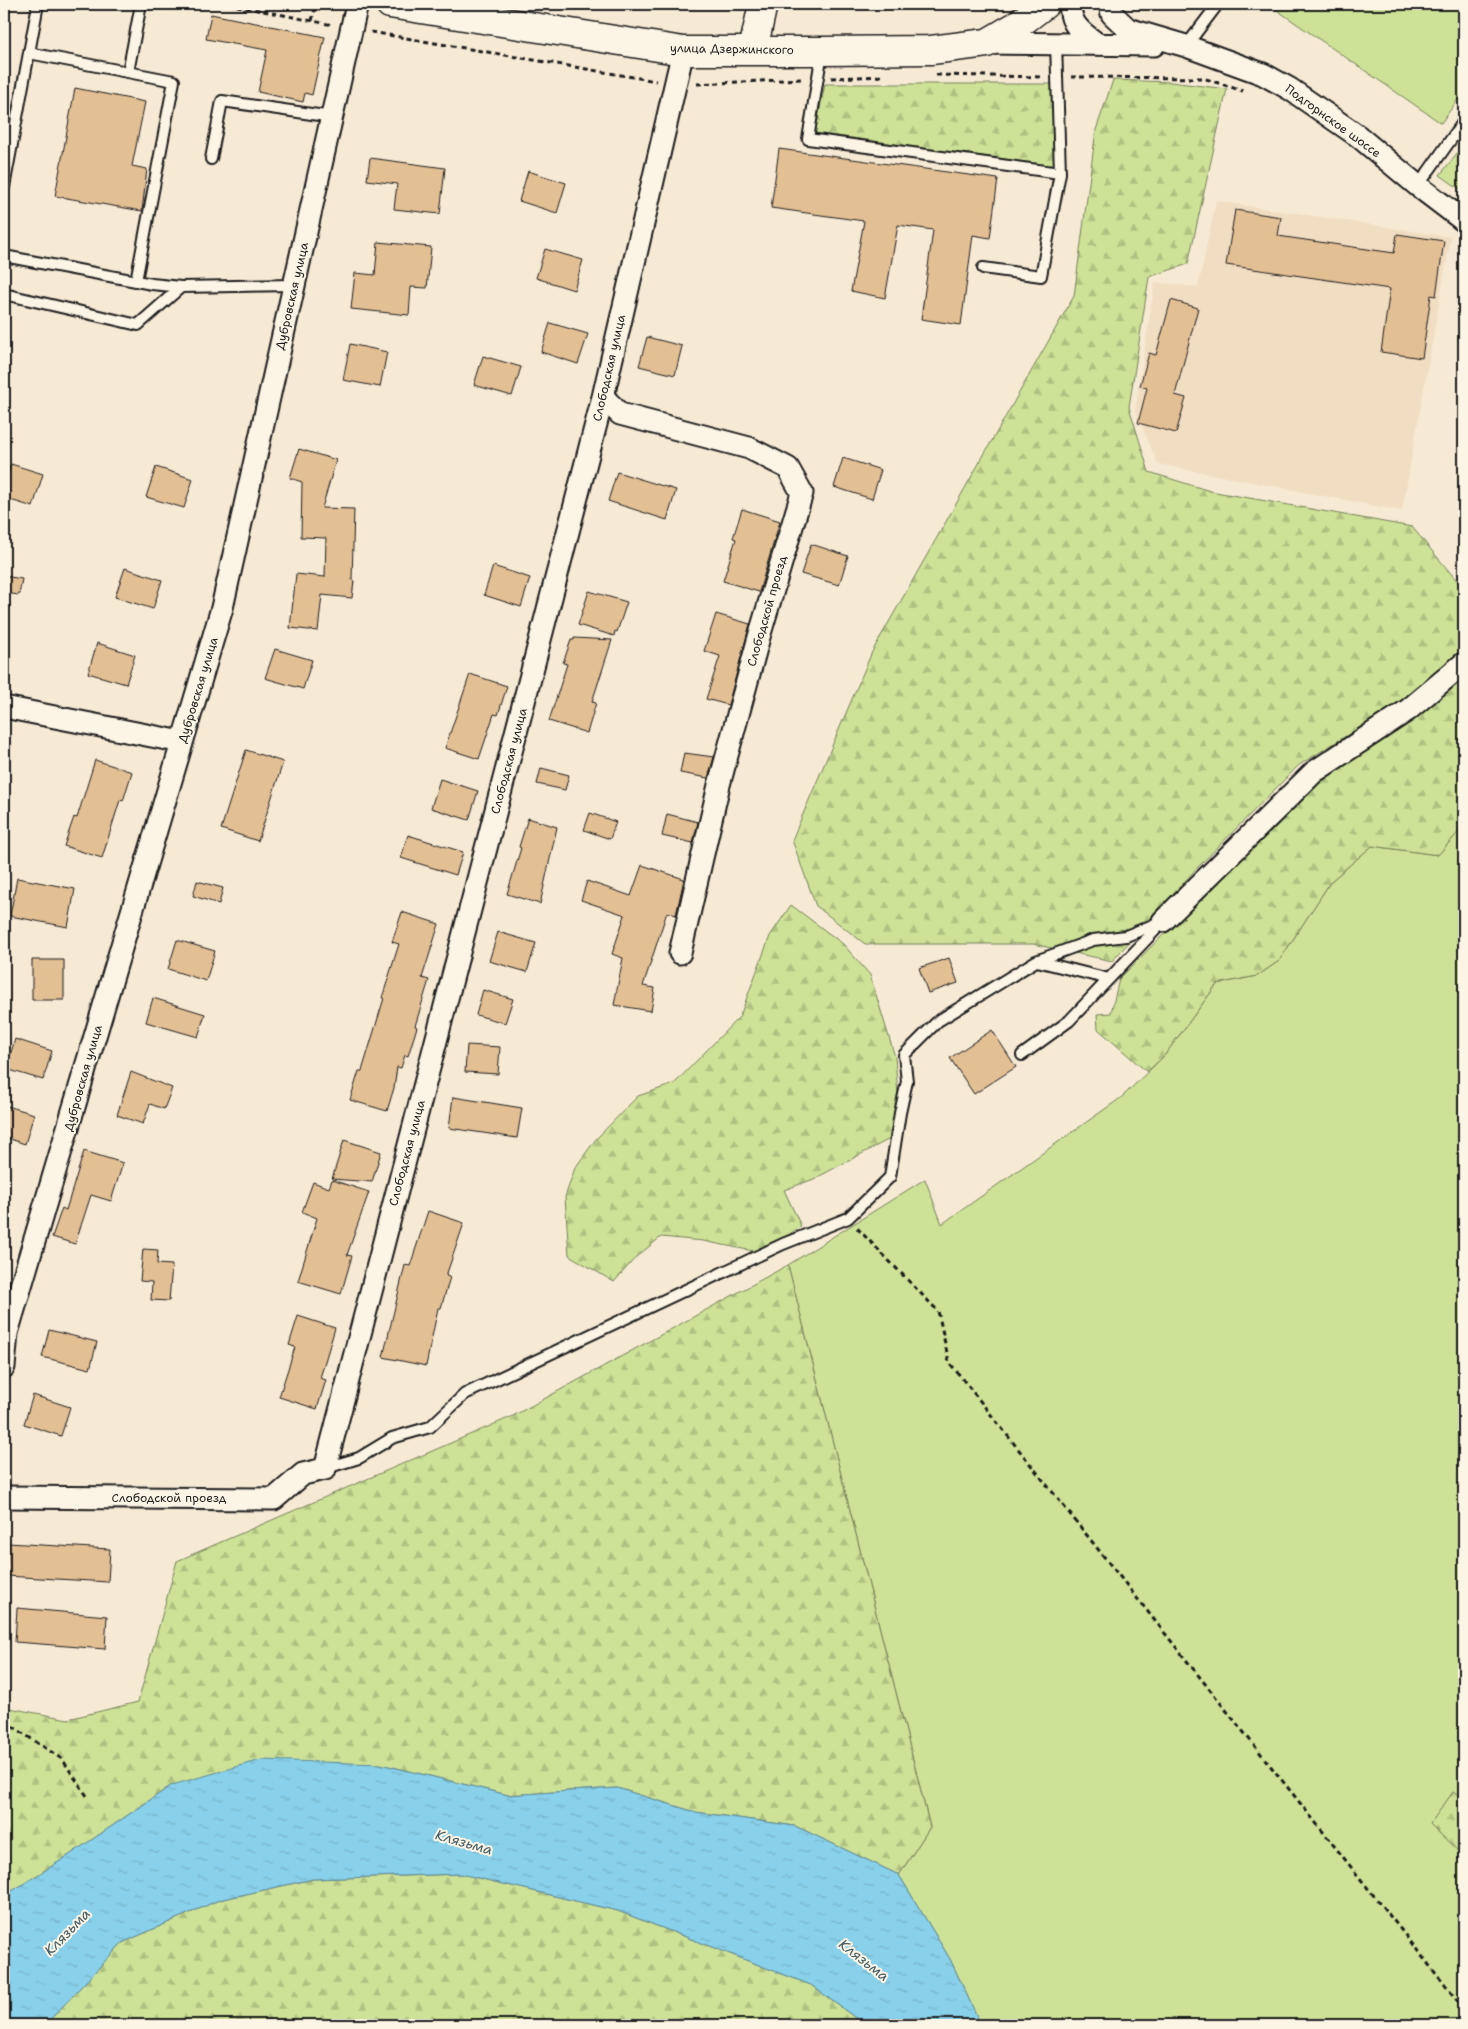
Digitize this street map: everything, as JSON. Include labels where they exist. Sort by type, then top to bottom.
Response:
[{"type":"main road","name":"улица Дзержинского","points":[[390,4],[683,51],[931,50],[986,43]]},
{"type":"main road","points":[[753,50],[763,4]]},
{"type":"main road","points":[[986,43],[1016,26],[1045,4]]},
{"type":"street","name":"Дубровская улица","points":[[4,1367],[7,1333],[222,608],[357,4]]},
{"type":"street","points":[[1072,4],[1070,10],[1073,21],[1078,29],[1096,43]]},
{"type":"street","points":[[1110,4],[1112,14],[1128,29],[1186,46]]},
{"type":"street","points":[[986,43],[1096,43],[1186,46]]},
{"type":"street","name":"Подгорнское шоссе","points":[[1186,46],[1264,74],[1290,88],[1358,136],[1464,221]]},
{"type":"street","name":"Слободская улица","points":[[325,1468],[603,397],[683,51]]},
{"type":"street","name":"Слободской проезд","points":[[603,397],[620,414],[749,448],[788,468],[802,494],[792,522],[759,637],[724,767],[680,953]]},
{"type":"street","points":[[1163,921],[1314,772],[1408,710],[1464,663]]},
{"type":"street","points":[[4,707],[182,742]]},
{"type":"street","name":"Слободской проезд","points":[[4,1497],[274,1499],[303,1474],[325,1468]]},
{"type":"lane","points":[[4,187],[38,4]]},
{"type":"lane","points":[[128,72],[141,4]]},
{"type":"lane","points":[[1186,46],[1218,4]]},
{"type":"lane","points":[[983,268],[1041,276],[1060,173],[1056,43]]},
{"type":"lane","points":[[822,51],[808,139],[1060,173]]},
{"type":"lane","points":[[29,53],[174,81],[136,281]]},
{"type":"lane","points":[[211,159],[222,101],[332,117]]},
{"type":"lane","points":[[1418,186],[1464,121]]},
{"type":"lane","points":[[4,256],[181,288],[294,285]]},
{"type":"lane","points":[[4,294],[138,325],[181,288]]},
{"type":"lane","points":[[325,1468],[359,1458],[392,1438],[430,1427],[465,1394],[783,1244],[848,1218],[890,1177],[907,1081],[904,1055],[938,1022],[1036,961],[1093,940],[1126,936],[1163,921]]},
{"type":"lane","points":[[1022,1055],[1069,1022],[1163,921]]},
{"type":"lane","points":[[1036,961],[1109,979]]},
{"type":"path","points":[[312,21],[316,4]]},
{"type":"path","points":[[848,1218],[938,1311],[949,1362],[1464,2009]]},
{"type":"path","points":[[4,1723],[12,1726],[62,1759],[87,1796]]},
{"type":"shaded area","points":[[1216,201],[1451,237],[1402,511],[1158,464],[1135,411],[1155,282],[1198,287]]},
{"type":"green space","points":[[1268,4],[1464,4],[1464,91],[1441,123]]},
{"type":"green space","points":[[1113,80],[1171,82],[1227,89],[1188,264],[1149,277],[1129,407],[1149,472],[1210,491],[1412,527],[1464,589],[1464,650],[1396,705],[1299,765],[1195,870],[1112,961],[1033,944],[865,944],[816,906],[792,840],[872,652],[1074,296],[1096,130]]},
{"type":"green space","points":[[825,84],[1054,84],[1056,166],[815,133]]},
{"type":"green space","points":[[1464,144],[1464,192],[1440,175]]},
{"type":"green space","points":[[1464,679],[1464,826],[1438,855],[1372,846],[1331,881],[1279,961],[1257,976],[1217,984],[1164,1056],[1147,1072],[1098,1029],[1097,1014],[1111,1013],[1119,979],[1306,792],[1414,718]]},
{"type":"green space","points":[[1464,826],[1464,902],[1462,905],[1464,910],[1464,1801],[1453,1792],[1431,1824],[1464,1857],[1464,2025],[981,2025],[950,1959],[899,1875],[930,1827],[788,1265],[925,1179],[942,1224],[1122,1097],[1164,1056],[1217,984],[1257,976],[1279,961],[1331,881],[1372,846],[1438,855]]},
{"type":"green space","points":[[791,905],[843,944],[870,975],[895,1057],[901,1133],[814,1179],[784,1190],[801,1226],[763,1253],[703,1241],[661,1237],[636,1257],[614,1282],[569,1255],[565,1197],[575,1168],[596,1139],[638,1096],[674,1084],[740,1016],[770,936]]},
{"type":"green space","points":[[788,1265],[930,1827],[899,1875],[795,1826],[695,1812],[617,1788],[508,1795],[380,1764],[172,1785],[68,1856],[4,1896],[4,1707],[68,1719],[138,1702],[177,1561],[511,1417]]},
{"type":"green space","points":[[1453,1792],[1464,1801],[1464,1857],[1430,1824]]},
{"type":"green space","points":[[461,1874],[618,1911],[811,1985],[865,2025],[45,2025],[122,1943],[219,1900],[313,1879]]},
{"type":"water","name":"Клязьма","points":[[261,1760],[380,1764],[508,1795],[617,1788],[695,1812],[795,1826],[899,1875],[950,1959],[981,2025],[865,2025],[811,1985],[618,1911],[461,1874],[313,1879],[219,1900],[122,1943],[45,2025],[4,2025],[4,1896],[68,1856],[172,1785]]},
{"type":"building","points":[[211,14],[325,37],[312,95],[305,93],[303,102],[258,92],[267,50],[206,39]]},
{"type":"building","points":[[75,88],[145,102],[132,166],[147,169],[142,211],[55,196]]},
{"type":"building","points":[[779,149],[998,179],[990,238],[973,235],[961,325],[921,319],[933,230],[898,225],[885,298],[851,291],[864,221],[771,208]]},
{"type":"building","points":[[370,158],[445,168],[440,214],[394,209],[397,184],[367,180]]},
{"type":"building","points":[[528,171],[566,183],[557,213],[519,201]]},
{"type":"building","points":[[1235,210],[1281,217],[1278,236],[1394,253],[1397,234],[1444,241],[1436,296],[1431,295],[1422,358],[1381,352],[1390,289],[1226,265]]},
{"type":"building","points":[[378,242],[431,247],[427,288],[411,287],[409,315],[351,309],[355,273],[375,275]]},
{"type":"building","points":[[545,249],[583,260],[574,290],[536,278]]},
{"type":"building","points":[[1171,300],[1198,308],[1175,395],[1186,398],[1176,433],[1138,423],[1147,388],[1140,386],[1149,353],[1156,355]]},
{"type":"building","points":[[550,323],[588,334],[578,364],[541,352]]},
{"type":"building","points":[[647,337],[682,346],[675,375],[639,366]]},
{"type":"building","points":[[350,344],[387,352],[380,387],[343,380]]},
{"type":"building","points":[[483,356],[521,367],[512,396],[474,385]]},
{"type":"building","points":[[299,449],[336,460],[322,508],[354,509],[352,580],[354,581],[352,598],[322,595],[318,631],[290,628],[296,574],[325,577],[326,538],[301,537],[302,482],[290,478]]},
{"type":"building","points":[[843,458],[881,470],[872,499],[834,487]]},
{"type":"building","points":[[11,464],[43,474],[33,507],[4,498],[4,488]]},
{"type":"building","points":[[156,467],[193,479],[184,508],[146,497]]},
{"type":"building","points":[[617,472],[676,490],[667,520],[608,501]]},
{"type":"building","points":[[742,509],[780,521],[759,592],[723,581],[736,539],[733,538]]},
{"type":"building","points":[[811,544],[848,556],[839,585],[801,574]]},
{"type":"building","points":[[493,566],[530,578],[521,607],[484,595]]},
{"type":"building","points":[[125,568],[162,580],[153,609],[115,597]]},
{"type":"building","points":[[4,576],[22,579],[19,595],[4,593]]},
{"type":"building","points":[[589,591],[627,602],[614,636],[578,625]]},
{"type":"building","points":[[716,614],[750,624],[728,705],[706,699],[720,656],[704,651]]},
{"type":"building","points":[[574,638],[612,640],[592,702],[596,703],[587,733],[549,721],[567,664],[563,663],[571,640],[574,640]]},
{"type":"building","points":[[97,643],[135,655],[126,684],[88,673]]},
{"type":"building","points":[[275,649],[312,660],[303,689],[265,678]]},
{"type":"building","points":[[470,674],[507,686],[498,715],[494,714],[479,759],[445,748]]},
{"type":"building","points":[[246,750],[283,762],[258,841],[221,829]]},
{"type":"building","points":[[684,753],[714,757],[708,778],[680,773]]},
{"type":"building","points":[[95,760],[132,772],[123,801],[120,800],[102,858],[64,846],[74,817],[77,818]]},
{"type":"building","points":[[541,768],[569,775],[565,790],[537,784]]},
{"type":"building","points":[[440,779],[478,791],[469,820],[431,808]]},
{"type":"building","points":[[590,813],[616,822],[610,839],[584,830]]},
{"type":"building","points":[[667,814],[698,822],[693,843],[662,836]]},
{"type":"building","points":[[528,818],[557,827],[540,904],[507,894]]},
{"type":"building","points":[[408,835],[463,852],[456,875],[401,858]]},
{"type":"building","points":[[642,865],[684,879],[676,915],[667,912],[643,986],[655,988],[651,1011],[614,1005],[623,958],[612,954],[625,915],[581,900],[587,881],[631,896]]},
{"type":"building","points":[[17,878],[75,889],[68,927],[10,916]]},
{"type":"building","points":[[197,881],[223,888],[219,904],[193,896]]},
{"type":"building","points":[[402,912],[439,924],[422,978],[429,980],[415,1026],[417,1027],[408,1056],[405,1055],[401,1068],[397,1067],[394,1088],[387,1111],[350,1100],[359,1071],[362,1071],[399,944],[392,942]]},
{"type":"building","points":[[498,932],[536,943],[527,972],[489,961]]},
{"type":"building","points":[[177,940],[215,951],[206,981],[168,969]]},
{"type":"building","points":[[949,958],[958,983],[928,993],[919,968]]},
{"type":"building","points":[[32,960],[64,960],[64,1000],[32,1000]]},
{"type":"building","points":[[483,990],[513,999],[505,1023],[476,1015]]},
{"type":"building","points":[[153,998],[205,1014],[198,1037],[146,1022]]},
{"type":"building","points":[[992,1030],[1016,1067],[974,1094],[950,1058]]},
{"type":"building","points":[[15,1039],[52,1051],[43,1080],[6,1069]]},
{"type":"building","points":[[467,1045],[500,1047],[498,1074],[465,1072]]},
{"type":"building","points":[[131,1072],[172,1088],[164,1109],[150,1104],[143,1124],[117,1115]]},
{"type":"building","points":[[453,1097],[522,1108],[517,1138],[449,1128]]},
{"type":"building","points":[[4,1105],[34,1114],[25,1144],[4,1137]]},
{"type":"building","points":[[344,1140],[381,1152],[372,1182],[332,1179]]},
{"type":"building","points":[[84,1151],[123,1163],[111,1201],[91,1195],[75,1244],[52,1237],[62,1208],[66,1210]]},
{"type":"building","points":[[332,1180],[369,1192],[347,1255],[352,1256],[341,1294],[298,1281],[317,1218],[302,1212],[313,1182],[329,1188]]},
{"type":"building","points":[[428,1211],[464,1223],[446,1276],[450,1277],[441,1308],[438,1308],[426,1366],[383,1357],[405,1265],[410,1266]]},
{"type":"building","points":[[143,1249],[158,1250],[157,1264],[172,1265],[169,1301],[151,1300],[152,1282],[140,1281]]},
{"type":"building","points":[[298,1316],[335,1328],[320,1378],[326,1380],[317,1409],[279,1397],[295,1347],[289,1345]]},
{"type":"building","points":[[49,1330],[97,1342],[90,1369],[42,1357]]},
{"type":"building","points":[[33,1395],[70,1407],[61,1436],[24,1424]]},
{"type":"building","points":[[8,1543],[110,1549],[108,1582],[6,1576]]},
{"type":"building","points":[[17,1608],[107,1616],[105,1649],[15,1642]]}]
